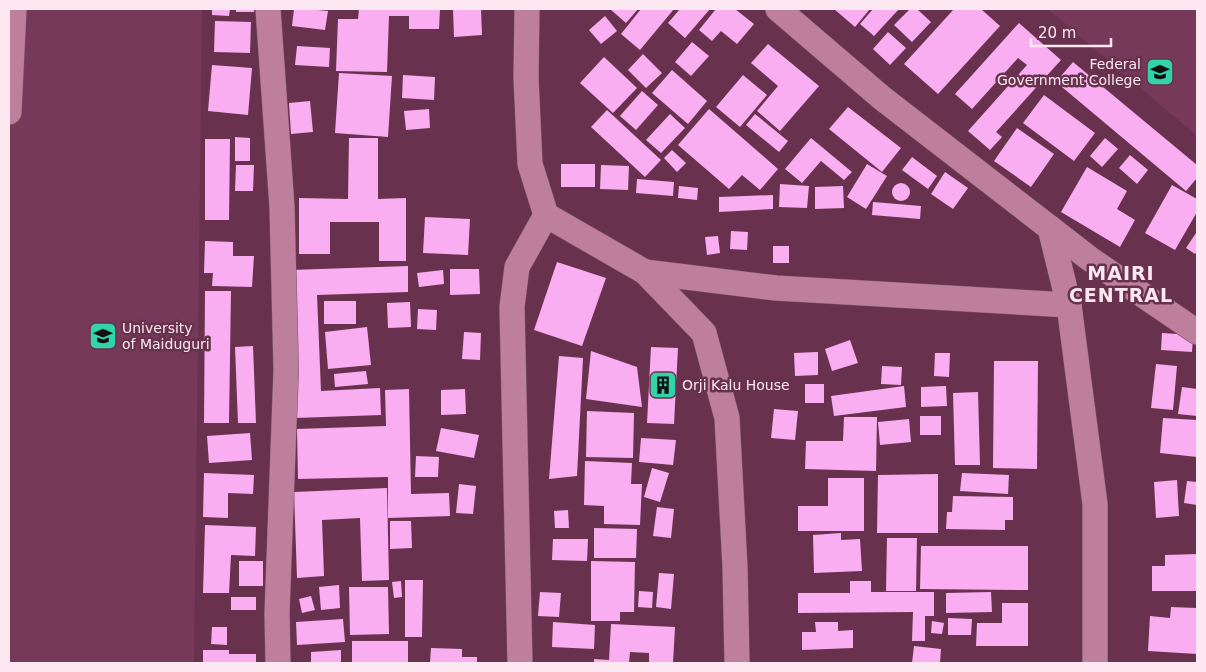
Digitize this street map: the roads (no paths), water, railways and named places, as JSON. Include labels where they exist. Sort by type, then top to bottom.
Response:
[{"type":"street","points":[[9,112],[14,9]]},
{"type":"street","points":[[268,9],[282,207],[286,360],[277,613],[278,663]]},
{"type":"street","points":[[527,9],[526,78],[530,164],[546,215],[645,272],[704,333],[727,418],[735,566],[737,663]]},
{"type":"street","points":[[778,9],[882,98],[1090,259],[1197,332]]},
{"type":"street","points":[[520,663],[512,307],[517,267],[546,215]]},
{"type":"street","points":[[1050,228],[1069,305],[1095,504],[1095,663]]},
{"type":"street","points":[[645,272],[776,288],[1069,305]]},
{"type":"place","name":"Federal Government College","points":[[1160,72]]},
{"type":"place","name":"University of Maiduguri","points":[[103,336]]},
{"type":"place","name":"Orji Kalu House","points":[[663,385]]},
{"type":"district","name":"MAIRI CENTRAL","points":[[1121,284]]}]
